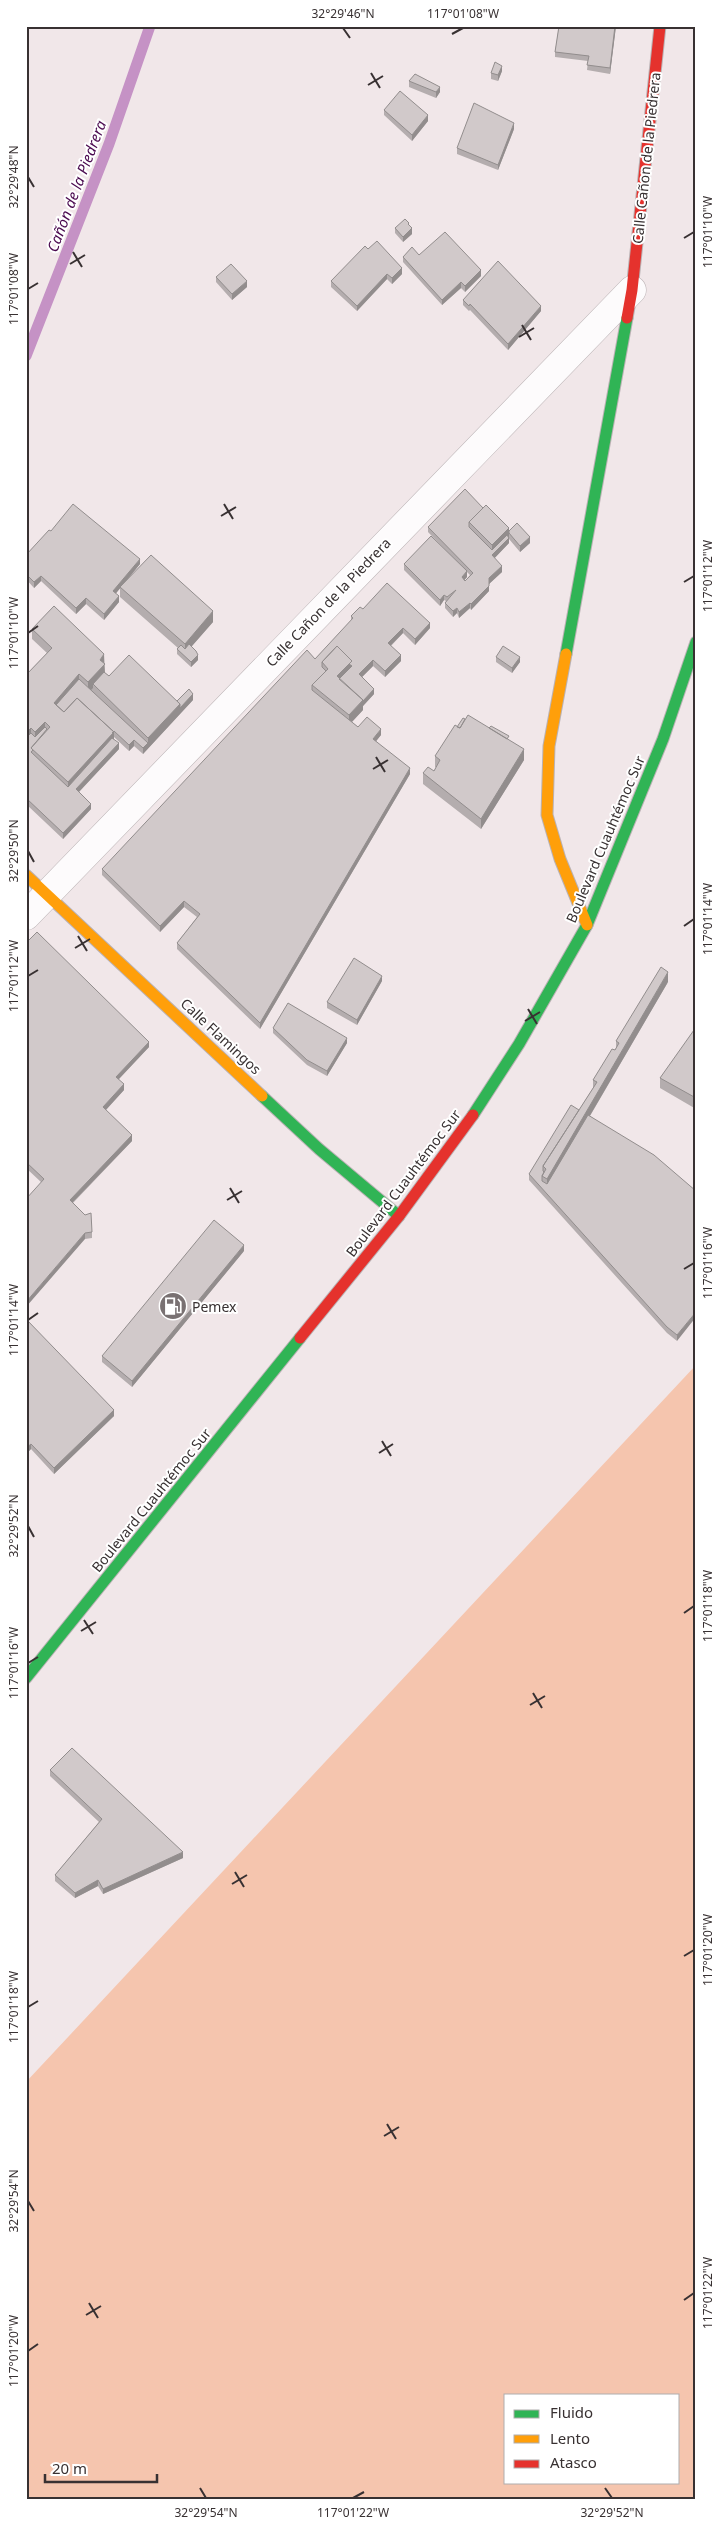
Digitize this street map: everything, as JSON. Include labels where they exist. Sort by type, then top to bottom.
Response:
[{"type":"street","name":"Calle Cañon de la Piedrera","points":[[587,926],[560,859],[547,815],[549,746],[632,290],[660,26]]},
{"type":"street","name":"Calle Cañon de la Piedrera","points":[[26,916],[632,290]]},
{"type":"street","name":"Boulevard Cuauhtémoc Sur","points":[[26,1678],[399,1216],[473,1115],[519,1044],[587,926],[690,681],[696,642]]},
{"type":"street","name":"Calle Flamingos","points":[[26,875],[312,1142],[399,1216]]},
{"type":"shaded area","points":[[696,1365],[696,2500],[26,2500],[26,2082]]},
{"type":"building","points":[[559,26],[615,26],[610,68],[587,65],[589,56],[555,52]]},
{"type":"building","points":[[495,62],[502,66],[498,75],[491,73]]},
{"type":"building","points":[[415,74],[440,87],[436,92],[409,81]]},
{"type":"building","points":[[400,91],[428,115],[412,135],[384,110]]},
{"type":"building","points":[[474,103],[514,123],[498,165],[457,148]]},
{"type":"building","points":[[405,219],[412,228],[403,237],[395,228]]},
{"type":"building","points":[[445,232],[481,270],[465,286],[461,282],[442,300],[403,257],[412,247],[419,255]]},
{"type":"building","points":[[377,241],[402,268],[392,278],[387,274],[357,306],[331,281],[365,246],[368,249]]},
{"type":"building","points":[[498,261],[541,306],[508,344],[470,304],[469,306],[463,300]]},
{"type":"building","points":[[231,264],[247,281],[232,294],[216,277]]},
{"type":"building","points":[[465,489],[483,508],[469,522],[469,527],[492,550],[507,535],[509,538],[492,555],[502,566],[489,578],[489,586],[471,604],[459,612],[457,608],[453,611],[445,603],[456,590],[447,597],[444,595],[440,600],[404,564],[431,536],[467,571],[462,577],[465,581],[473,573],[428,527]]},
{"type":"building","points":[[73,504],[140,559],[113,591],[119,596],[104,614],[86,598],[76,608],[41,576],[34,582],[26,574],[26,555],[49,530],[51,531]]},
{"type":"building","points":[[486,505],[509,528],[492,545],[469,522]]},
{"type":"building","points":[[517,523],[530,537],[520,546],[509,533]]},
{"type":"building","points":[[151,555],[213,611],[185,644],[120,587]]},
{"type":"building","points":[[387,583],[430,623],[415,639],[403,628],[388,643],[401,655],[385,671],[373,660],[359,674],[374,689],[363,701],[339,679],[352,666],[349,664],[352,661],[337,646],[322,662],[322,667],[326,671],[312,685],[312,690],[358,727],[367,717],[381,729],[373,739],[410,768],[260,1023],[177,943],[200,914],[184,901],[160,926],[102,869],[307,650],[315,659],[353,618],[351,616],[360,607],[363,609]]},
{"type":"building","points":[[54,606],[104,654],[100,660],[105,664],[88,682],[79,674],[54,703],[64,712],[77,698],[114,732],[68,782],[31,748],[50,727],[45,722],[35,732],[31,728],[26,733],[26,675],[52,648],[32,629]]},
{"type":"building","points":[[189,644],[198,655],[191,662],[177,649],[181,645],[185,649]]},
{"type":"building","points":[[337,646],[352,661],[337,676],[363,700],[349,715],[312,685],[328,669],[322,662]]},
{"type":"building","points":[[503,646],[520,657],[512,668],[496,657]]},
{"type":"building","points":[[129,655],[180,704],[148,738],[93,684],[104,672],[109,676]]},
{"type":"building","points":[[79,679],[148,743],[143,748],[134,740],[129,745],[77,698],[64,712],[56,705]]},
{"type":"building","points":[[189,689],[193,694],[180,708],[180,704],[177,701]]},
{"type":"building","points":[[468,715],[524,749],[481,819],[423,773],[428,767],[434,771],[440,760],[435,756],[455,725],[460,728]]},
{"type":"building","points":[[463,718],[465,719],[460,728],[457,727]]},
{"type":"building","points":[[491,726],[509,736],[507,739],[489,728]]},
{"type":"building","points":[[45,727],[47,729],[31,748],[33,750],[31,752],[68,787],[112,738],[119,743],[76,789],[91,804],[63,833],[26,798],[26,738],[31,733],[35,737]]},
{"type":"building","points":[[37,932],[149,1042],[116,1077],[124,1084],[103,1107],[132,1135],[70,1200],[85,1215],[91,1213],[92,1232],[85,1233],[26,1302],[26,1199],[44,1179],[26,1162],[26,943]]},
{"type":"building","points":[[354,958],[382,976],[357,1020],[327,1002]]},
{"type":"building","points":[[661,967],[668,972],[547,1179],[542,1176],[546,1169],[543,1166],[597,1082],[593,1080],[612,1049],[615,1050],[619,1043],[616,1041]]},
{"type":"building","points":[[288,1003],[347,1038],[327,1071],[307,1060],[273,1028]]},
{"type":"building","points":[[694,1030],[696,1031],[696,1098],[660,1078]]},
{"type":"building","points":[[571,1105],[579,1110],[543,1166],[542,1181],[547,1184],[588,1115],[654,1155],[696,1191],[696,1312],[677,1335],[667,1327],[529,1174]]},
{"type":"building","name":"Pemex","points":[[214,1220],[244,1245],[132,1381],[102,1356]]},
{"type":"building","points":[[26,1319],[114,1410],[54,1468],[31,1444],[26,1448]]},
{"type":"building","points":[[72,1748],[183,1852],[103,1889],[98,1880],[75,1893],[55,1875],[102,1819],[50,1770]]},
{"type":"waterway","name":"Cañón de la Piedrera","points":[[26,356],[109,144],[150,26]]},
{"type":"traffic: fast","points":[[566,654],[627,318]]},
{"type":"traffic: fast","points":[[473,1115],[519,1044],[587,925],[663,739],[696,642]]},
{"type":"traffic: fast","points":[[262,1096],[319,1149],[399,1216]]},
{"type":"traffic: fast","points":[[26,1678],[300,1338]]},
{"type":"traffic: slow","points":[[566,654],[549,746],[547,815],[560,859],[587,925]]},
{"type":"traffic: slow","points":[[26,875],[262,1096]]},
{"type":"traffic: jam","points":[[627,318],[632,290],[660,26]]},
{"type":"traffic: jam","points":[[300,1338],[399,1216],[473,1115]]},
{"type":"place","name":"Pemex","points":[[173,1306]]}]
